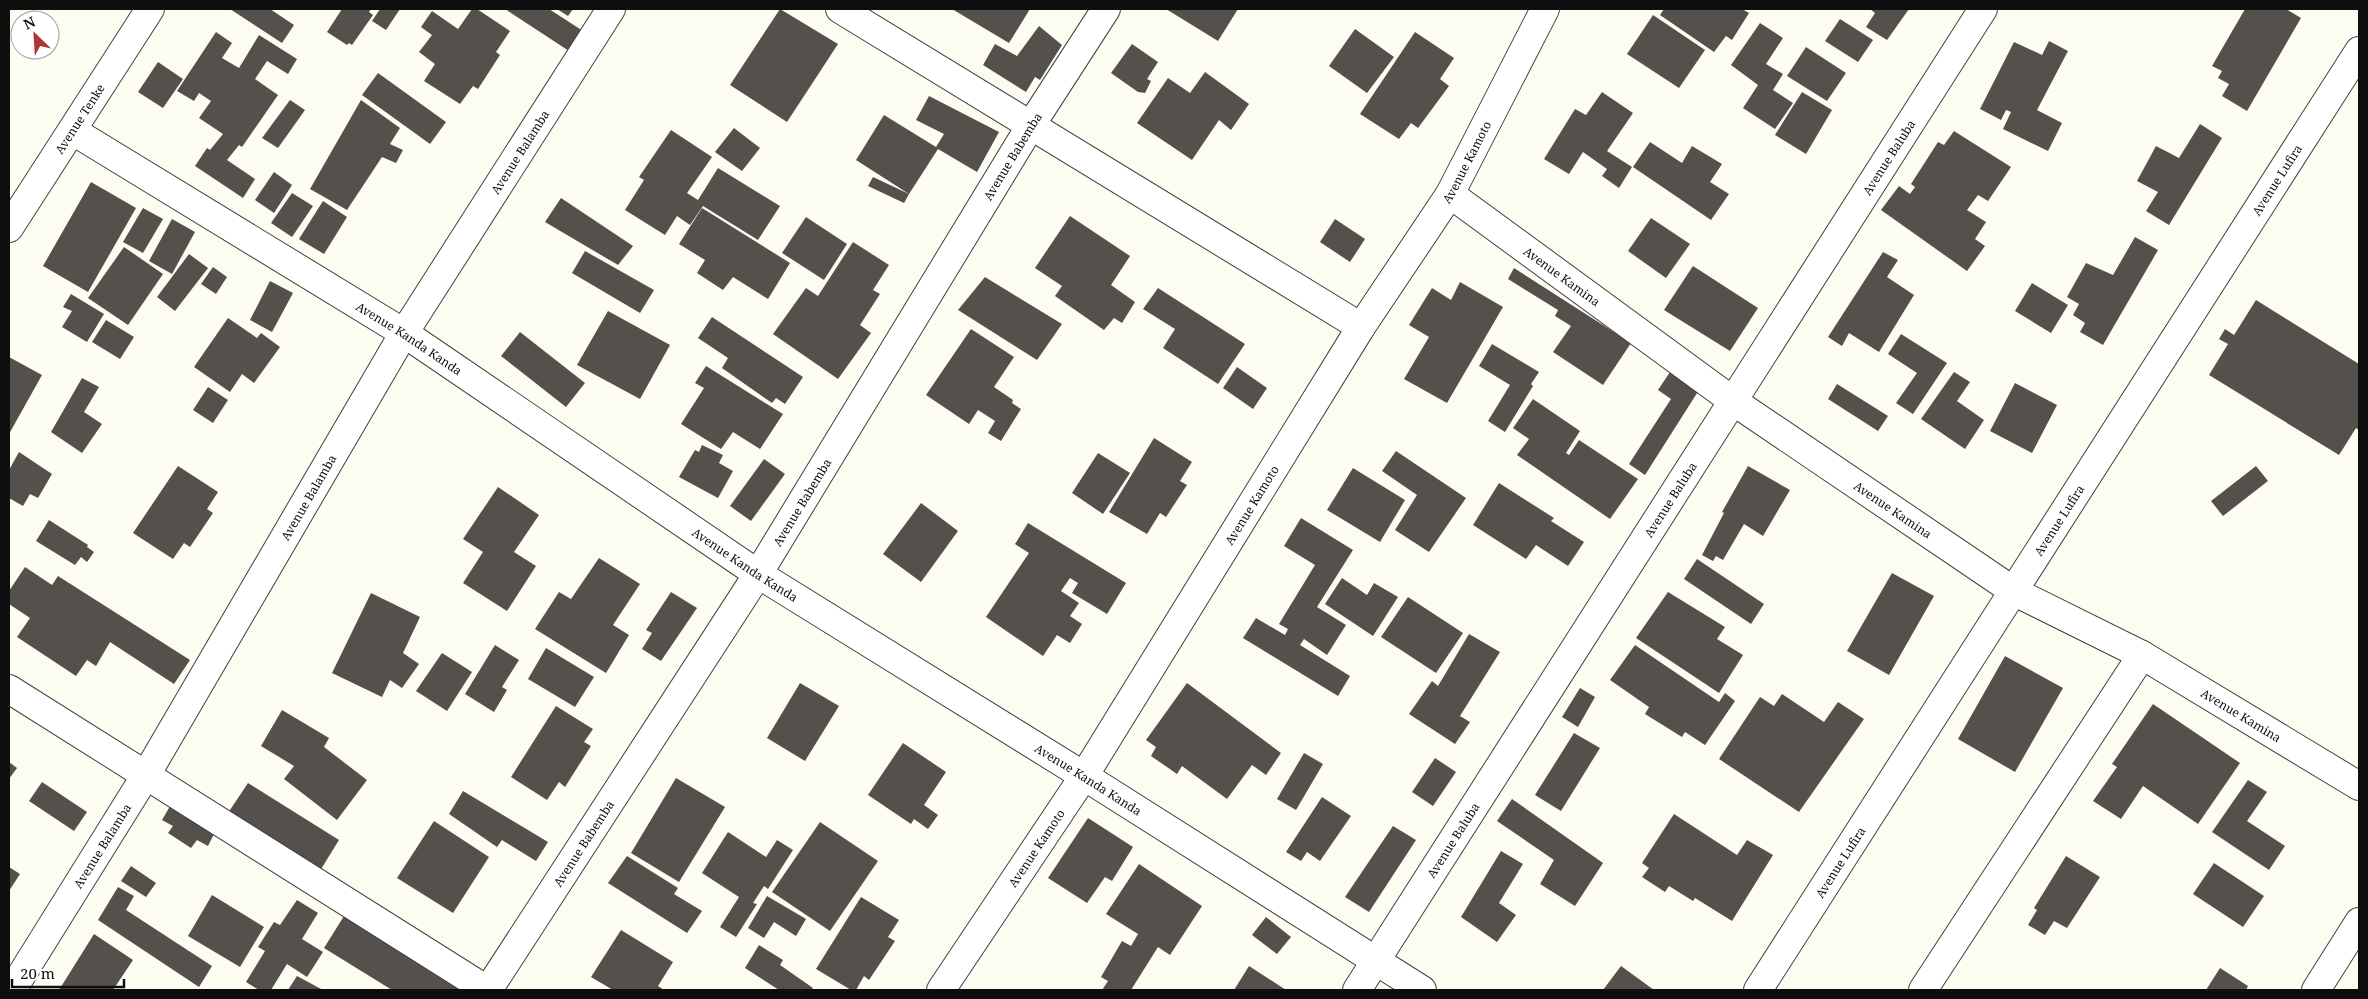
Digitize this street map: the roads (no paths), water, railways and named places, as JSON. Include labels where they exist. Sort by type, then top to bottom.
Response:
[{"type":"street","name":"Avenue Tenke","points":[[9,228],[150,9]]},
{"type":"street","name":"Avenue Balamba","points":[[12,990],[146,775],[404,333],[611,9]]},
{"type":"street","points":[[840,9],[1361,327]]},
{"type":"street","name":"Avenue Babemba","points":[[488,990],[758,574],[1032,126],[1106,9]]},
{"type":"street","name":"Avenue Kamoto","points":[[940,990],[1084,776],[1361,327],[1450,194],[1545,9]]},
{"type":"street","name":"Avenue Baluba","points":[[1357,990],[1983,9]]},
{"type":"street","name":"Avenue Lufira","points":[[1758,990],[2015,592],[2359,51]]},
{"type":"street","name":"Avenue Kanda Kanda","points":[[73,131],[404,333],[758,574],[1084,776],[1422,990]]},
{"type":"street","name":"Avenue Kamina","points":[[1450,194],[1733,401],[2015,592],[2142,655],[2359,786]]},
{"type":"street","points":[[1923,990],[2142,655]]},
{"type":"street","points":[[9,689],[488,990]]},
{"type":"street","points":[[2316,990],[2359,922]]}]
